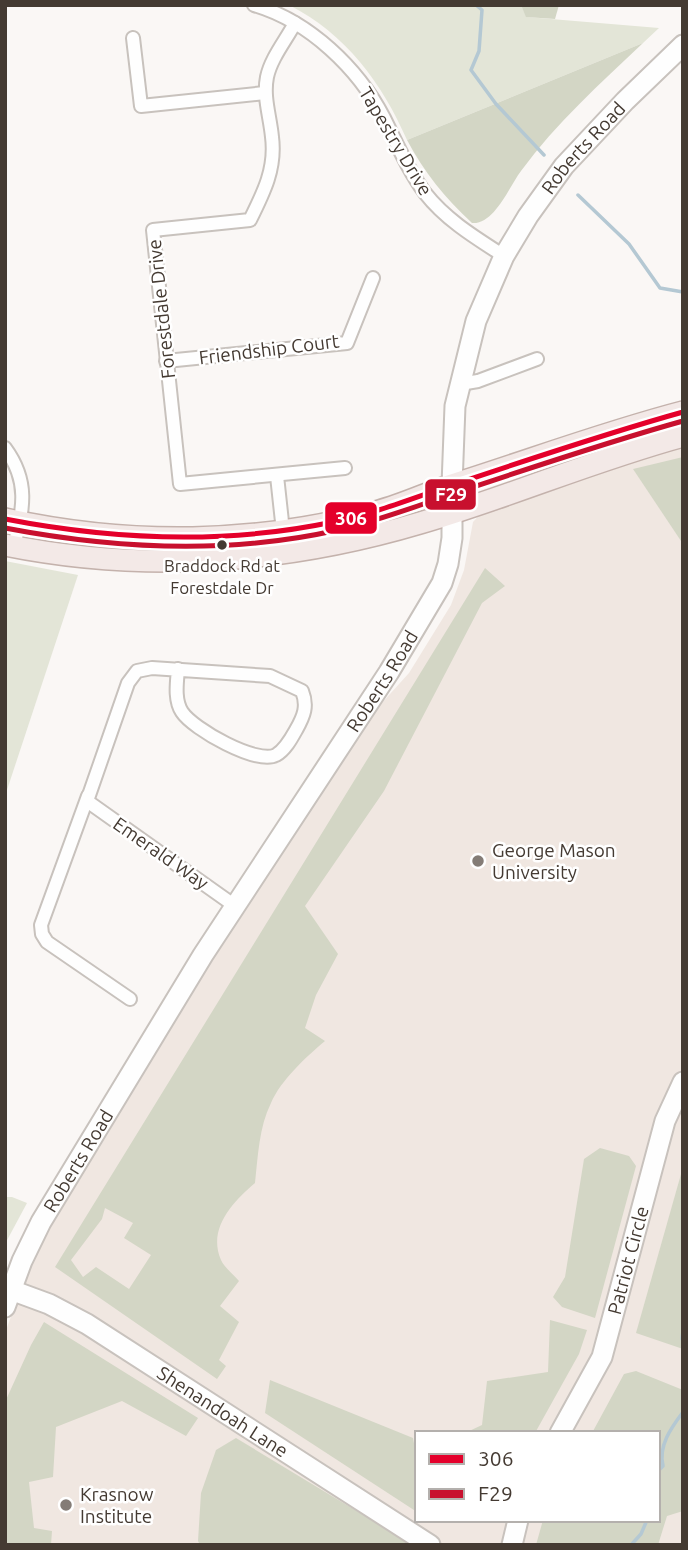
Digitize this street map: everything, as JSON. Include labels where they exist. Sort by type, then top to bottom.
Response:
[{"type":"main road","name":"Roberts Road","points":[[8,1299],[22,1261],[41,1222],[202,955],[431,604],[448,564],[452,538],[454,424],[460,384],[476,321],[504,256],[528,216],[564,166],[625,101],[683,46]]},
{"type":"main road","points":[[12,521],[79,533],[138,538],[207,538],[283,531],[379,511],[634,425],[683,412]]},
{"type":"main road","points":[[10,545],[102,560],[176,562],[256,557],[356,540],[451,513],[643,446],[683,436]]},
{"type":"main road","name":"Patriot Circle","points":[[561,1431],[602,1357],[665,1121],[683,1082]]},
{"type":"main road","name":"Shenandoah Lane","points":[[8,1299],[58,1308],[88,1324],[429,1545]]},
{"type":"main road","points":[[512,1545],[518,1522]]},
{"type":"street","name":"Tapestry Drive","points":[[254,5],[295,23],[338,57],[373,99],[406,165],[428,196],[461,228],[504,256]]},
{"type":"street","name":"Forestdale Drive","points":[[276,475],[180,484],[153,230],[250,220],[270,180],[273,158],[273,138],[265,93],[268,74],[295,23]]},
{"type":"street","points":[[133,38],[141,106],[265,93]]},
{"type":"street","name":"Friendship Court","points":[[166,361],[347,343],[373,278]]},
{"type":"street","points":[[460,384],[478,381],[537,359]]},
{"type":"street","points":[[5,448],[19,471],[23,485],[12,521],[10,545]]},
{"type":"street","points":[[283,531],[276,475],[345,468]]},
{"type":"street","points":[[130,999],[47,943],[41,925],[128,683],[137,671],[152,667],[270,676],[302,691],[307,703],[303,718],[287,745],[275,755],[261,758],[239,750],[193,723],[181,711],[177,695],[178,669]]},
{"type":"street","name":"Emerald Way","points":[[87,799],[235,906]]},
{"type":"shaded area","points":[[289,5],[521,5],[527,17],[659,28],[643,43],[407,140],[386,99],[360,62],[328,30]]},
{"type":"shaded area","name":"George Mason University","points":[[683,444],[683,1545],[5,1545],[5,1333],[31,1262],[49,1226],[108,1134],[175,1008],[371,715],[409,673],[451,605],[464,570],[473,522],[485,509]]},
{"type":"shaded area","points":[[5,561],[78,575],[5,796]]},
{"type":"shaded area","points":[[5,1197],[27,1203],[5,1244]]},
{"type":"green space","points":[[521,5],[559,5],[555,19],[526,17]]},
{"type":"green space","points":[[643,43],[579,104],[521,171],[494,212],[480,222],[472,223],[444,194],[407,140]]},
{"type":"green space","points":[[683,457],[683,544],[633,469]]},
{"type":"green space","points":[[485,568],[505,586],[482,603],[384,791],[305,906],[338,954],[316,995],[305,1028],[325,1041],[295,1069],[275,1094],[261,1132],[255,1183],[231,1207],[220,1226],[217,1237],[221,1260],[239,1281],[220,1306],[239,1322],[219,1360],[226,1366],[217,1379],[55,1267]],"holes":[[[105,1208],[133,1223],[124,1238],[151,1255],[129,1289],[96,1267],[83,1277],[71,1260],[102,1219]]]},
{"type":"green space","points":[[600,1148],[629,1156],[636,1166],[595,1318],[562,1307],[553,1297],[565,1277],[584,1159]]},
{"type":"green space","points":[[683,1167],[683,1349],[636,1333]]},
{"type":"green space","points":[[550,1320],[587,1330],[579,1354],[536,1431],[469,1431],[482,1425],[487,1381],[548,1372]]},
{"type":"green space","points":[[44,1322],[198,1418],[186,1436],[122,1401],[56,1427],[53,1477],[29,1482],[34,1528],[52,1531],[51,1545],[5,1545],[5,1402]]},
{"type":"green space","points":[[636,1371],[683,1390],[683,1511],[667,1516],[658,1545],[536,1545],[542,1522],[660,1522],[660,1431],[593,1431],[624,1374]]},
{"type":"green space","points":[[270,1380],[413,1438],[415,1511],[265,1413]]},
{"type":"green space","points":[[236,1438],[413,1545],[200,1545],[201,1493],[216,1450]]},
{"type":"waterway","points":[[476,5],[482,10],[479,51],[471,70],[496,104],[544,155]]},
{"type":"waterway","points":[[578,195],[629,244],[660,288],[683,292]]},
{"type":"waterway","points":[[682,1339],[683,1331]]},
{"type":"waterway","points":[[660,1469],[663,1466],[662,1451],[667,1438],[683,1412]]},
{"type":"waterway","points":[[631,1545],[641,1534],[646,1522]]},
{"type":"transit line","name":"306","points":[[5,519],[87,532],[169,537],[210,537],[292,529],[377,511],[566,447],[683,412]]},
{"type":"transit line","name":"F29","points":[[5,528],[88,541],[171,546],[213,546],[297,538],[381,518],[566,456],[683,421]]},
{"type":"place","name":"Braddock Rd at Forestdale Dr","points":[[222,545]]},
{"type":"place","name":"George Mason University","points":[[478,861]]},
{"type":"place","name":"Krasnow Institute","points":[[66,1505]]}]
